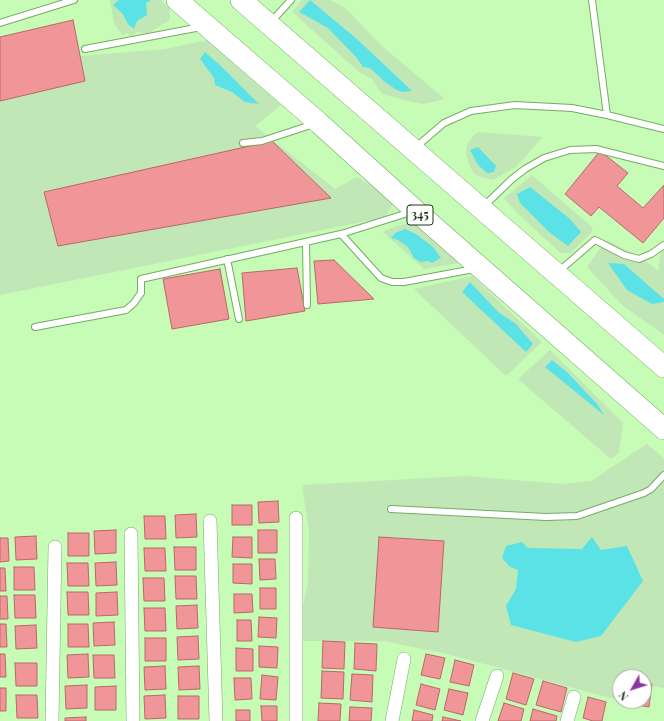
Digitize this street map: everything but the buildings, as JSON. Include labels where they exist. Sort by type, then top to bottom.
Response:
[{"type":"main road","name":"345","points":[[177,0],[199,27],[309,126],[411,212],[472,269],[664,429]]},
{"type":"main road","points":[[241,0],[664,367]]},
{"type":"street","points":[[296,518],[296,721]]},
{"type":"street","points":[[210,520],[216,721]]},
{"type":"street","points":[[131,534],[133,721]]},
{"type":"street","points":[[52,721],[55,547]]},
{"type":"street","points":[[392,721],[404,659]]},
{"type":"street","points":[[482,721],[497,676]]},
{"type":"street","points":[[567,721],[574,697]]},
{"type":"lane","points":[[0,23],[57,2],[74,0]]},
{"type":"lane","points":[[269,24],[291,0]]},
{"type":"lane","points":[[592,0],[607,115]]},
{"type":"lane","points":[[85,49],[199,27]]},
{"type":"lane","points":[[413,149],[444,123],[471,111],[515,105],[572,108],[664,129]]},
{"type":"lane","points":[[243,143],[262,141],[309,126]]},
{"type":"lane","points":[[482,208],[512,179],[525,169],[544,158],[570,150],[596,149],[664,166]]},
{"type":"lane","points":[[35,327],[126,310],[134,303],[141,293],[141,279],[341,234],[411,212]]},
{"type":"lane","points":[[341,234],[380,278],[392,282],[404,282],[472,269]]},
{"type":"lane","points":[[556,273],[595,240],[624,255],[639,259],[651,254],[664,245]]},
{"type":"lane","points":[[306,242],[307,305]]},
{"type":"lane","points":[[227,260],[239,319]]},
{"type":"lane","points":[[392,509],[546,517],[578,516],[644,493],[651,489],[664,475]]},
{"type":"green space","points":[[110,0],[161,0],[170,9],[170,20],[147,34],[138,32],[130,36],[127,33],[122,35],[114,24]]},
{"type":"green space","points":[[302,0],[330,0],[344,7],[384,48],[445,99],[423,104],[382,94],[372,79],[358,71],[292,12]]},
{"type":"green space","points":[[207,40],[281,105],[255,126],[335,189],[357,177],[381,191],[393,204],[386,216],[0,295],[0,101],[85,81],[80,56],[165,49]]},
{"type":"green space","points":[[478,132],[543,137],[516,167],[493,180],[475,175],[470,167],[466,154],[467,145],[473,136]]},
{"type":"green space","points":[[532,175],[593,228],[591,233],[571,253],[560,253],[519,215],[504,198]]},
{"type":"green space","points":[[417,221],[460,263],[424,269],[383,232],[393,227]]},
{"type":"green space","points":[[606,240],[641,257],[658,271],[661,248],[664,250],[664,335],[623,306],[587,267]]},
{"type":"green space","points":[[472,276],[542,342],[506,376],[414,289]]},
{"type":"green space","points":[[550,350],[623,423],[619,453],[611,459],[518,379]]},
{"type":"green space","points":[[647,444],[664,458],[664,688],[652,686],[652,669],[612,669],[612,698],[447,654],[384,641],[296,641],[308,582],[309,532],[302,485],[465,476],[563,484],[591,481]]},
{"type":"water","points":[[119,0],[151,0],[146,3],[147,15],[137,21],[134,29],[128,24],[122,13],[113,5]]},
{"type":"water","points":[[310,0],[358,40],[412,91],[402,92],[395,89],[370,68],[363,67],[356,57],[328,28],[299,12]]},
{"type":"water","points":[[205,52],[259,104],[245,102],[232,92],[215,85],[214,78],[200,59]]},
{"type":"water","points":[[478,147],[496,166],[494,172],[487,173],[478,165],[470,150]]},
{"type":"water","points":[[530,187],[570,219],[581,232],[568,246],[549,232],[520,203],[517,194]]},
{"type":"water","points":[[405,229],[416,234],[433,247],[441,258],[432,263],[428,261],[421,262],[414,258],[408,247],[398,240],[391,238],[395,233]]},
{"type":"water","points":[[608,263],[624,264],[664,299],[664,302],[652,304],[627,290]]},
{"type":"water","points":[[470,282],[498,312],[516,324],[533,344],[526,352],[462,292]]},
{"type":"water","points":[[552,360],[568,373],[597,404],[604,415],[545,367]]},
{"type":"water","points":[[592,537],[601,550],[627,546],[643,581],[601,636],[576,642],[511,625],[506,606],[516,589],[518,570],[510,567],[502,558],[506,546],[522,542],[528,548],[582,549]]}]
